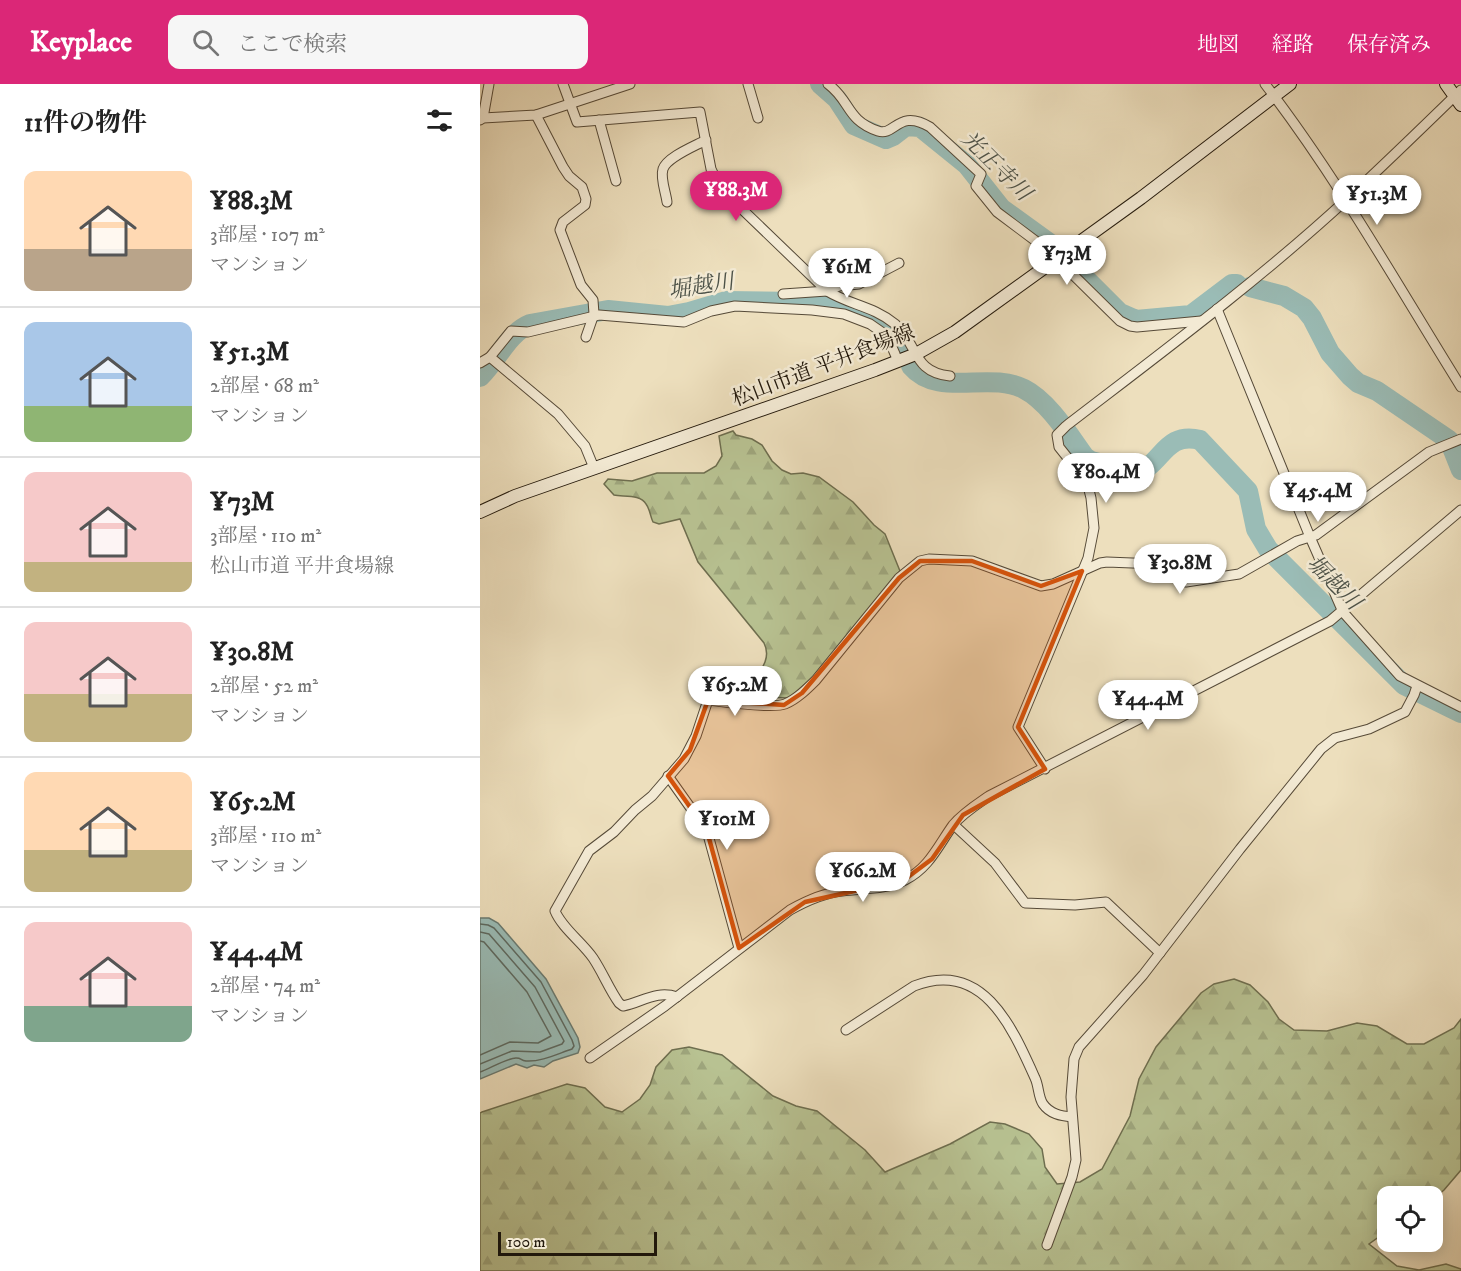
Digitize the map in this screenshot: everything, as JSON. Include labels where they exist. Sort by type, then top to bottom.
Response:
[{"type":"street","points":[[489,84],[482,119],[536,115],[630,84]]},
{"type":"street","points":[[563,84],[577,122],[700,112],[711,169],[720,188],[827,291],[839,299],[865,306],[896,325],[925,367],[933,373],[950,376]]},
{"type":"street","points":[[748,84],[758,118]]},
{"type":"street","points":[[828,84],[838,93],[854,118],[880,132],[886,132],[903,121],[921,122],[965,157],[981,174],[976,186],[997,213],[1036,239],[1058,258],[1120,321],[1130,326],[1201,321]]},
{"type":"street","points":[[1265,84],[1345,201],[1461,387]]},
{"type":"street","name":"松山市道 平井食場線","points":[[480,512],[515,496],[916,354],[955,332],[1058,258],[1290,84]]},
{"type":"street","points":[[1045,768],[1018,727],[1089,558],[1094,528],[1091,498],[1083,477],[1059,447],[1057,435],[1217,309],[1345,201],[1459,97],[1446,84]]},
{"type":"street","points":[[536,115],[563,167],[569,176],[582,187],[586,199],[583,208],[563,222],[560,230],[581,285],[593,300],[594,312],[586,337]]},
{"type":"street","points":[[599,120],[616,181]]},
{"type":"street","points":[[668,202],[662,176],[665,166],[674,157],[706,140]]},
{"type":"street","points":[[783,294],[814,295],[839,286],[859,284],[899,263]]},
{"type":"street","points":[[812,309],[814,295]]},
{"type":"street","points":[[480,363],[494,360],[511,331],[518,332],[594,312],[684,322],[711,311],[735,306],[812,309],[844,314],[870,324],[883,333],[889,340],[898,361]]},
{"type":"street","points":[[1217,309],[1341,614],[1416,690],[1461,707]]},
{"type":"street","points":[[494,360],[558,414],[585,446],[594,468]]},
{"type":"street","points":[[677,997],[659,994],[623,1006],[619,1003],[595,960],[555,911],[589,851],[623,825],[635,810],[652,796],[690,750],[708,700],[784,705],[816,680],[899,578],[920,561],[929,559],[972,561],[1041,586],[1053,584],[1100,563],[1157,564],[1173,577],[1186,582],[1239,574],[1316,535],[1428,452],[1454,442]]},
{"type":"street","points":[[590,1058],[677,997],[790,910],[826,894],[879,888],[904,880],[915,874],[932,859],[963,815],[989,796],[1330,621],[1461,510]]},
{"type":"street","points":[[1047,1245],[1076,1160],[1072,1117],[1074,1059],[1079,1047],[1143,975],[1240,849],[1328,743],[1335,738],[1357,733],[1405,712],[1416,690]]},
{"type":"street","points":[[668,776],[707,831],[739,948]]},
{"type":"street","points":[[954,825],[995,863],[1025,903],[1074,905],[1106,902],[1160,952]]},
{"type":"street","points":[[846,1030],[915,986],[937,981],[963,983],[979,990],[989,998],[1009,1024],[1036,1079],[1043,1104],[1057,1115],[1072,1117]]},
{"type":"highlighted area","points":[[920,561],[972,561],[1041,586],[1082,571],[1018,727],[1045,769],[963,815],[932,859],[904,880],[805,902],[739,948],[707,831],[668,776],[690,750],[708,700],[784,705],[802,693],[899,578]]},
{"type":"green space","points":[[733,431],[736,435],[752,439],[762,445],[772,461],[782,470],[791,474],[803,473],[819,477],[853,502],[885,534],[900,571],[814,676],[789,698],[760,697],[751,684],[766,660],[764,643],[698,562],[680,519],[659,524],[653,522],[644,501],[636,497],[614,495],[604,484],[608,479],[632,481],[657,473],[704,473],[716,466],[722,456],[719,436]]},
{"type":"green space","points":[[1234,979],[1250,985],[1268,1002],[1279,1019],[1294,1030],[1327,1031],[1357,1023],[1377,1026],[1407,1044],[1424,1044],[1454,1028],[1461,1019],[1461,1170],[1443,1191],[1443,1186],[1377,1186],[1377,1238],[1369,1244],[1397,1266],[1419,1270],[1446,1264],[1461,1269],[1461,1271],[480,1271],[480,1113],[482,1112],[567,1084],[585,1088],[605,1107],[622,1112],[640,1099],[650,1085],[656,1067],[672,1050],[689,1047],[722,1055],[773,1096],[796,1106],[817,1111],[865,1150],[885,1172],[950,1144],[990,1122],[1005,1124],[1029,1134],[1042,1149],[1045,1167],[1057,1184],[1080,1182],[1102,1169],[1130,1116],[1139,1079],[1156,1047],[1201,993],[1214,984]]},
{"type":"water","points":[[480,918],[489,918],[498,923],[546,979],[578,1038],[580,1047],[578,1053],[553,1061],[544,1067],[534,1065],[527,1068],[516,1064],[480,1079]]},
{"type":"waterway","name":"光正寺川","points":[[820,84],[837,99],[854,125],[886,139],[906,126],[920,127],[967,165],[1001,208],[1055,247]]},
{"type":"waterway","name":"光正寺川","points":[[1069,262],[1120,313],[1136,320],[1191,315],[1232,284],[1237,284]]},
{"type":"waterway","name":"光正寺川","points":[[1250,287],[1284,296],[1304,308],[1312,318],[1330,353],[1350,376],[1358,383],[1377,391],[1449,440],[1461,470]]},
{"type":"waterway","name":"堀越川","points":[[480,377],[515,334],[530,324],[608,310],[668,316],[726,301],[805,302],[858,311],[871,317],[892,333],[902,349]]},
{"type":"waterway","name":"堀越川","points":[[911,366],[922,375],[935,381],[995,382],[1024,389],[1050,410],[1085,457],[1091,461],[1134,472],[1150,465],[1178,440],[1188,438],[1200,440],[1248,491],[1256,529],[1268,549],[1404,685],[1461,713]]}]
